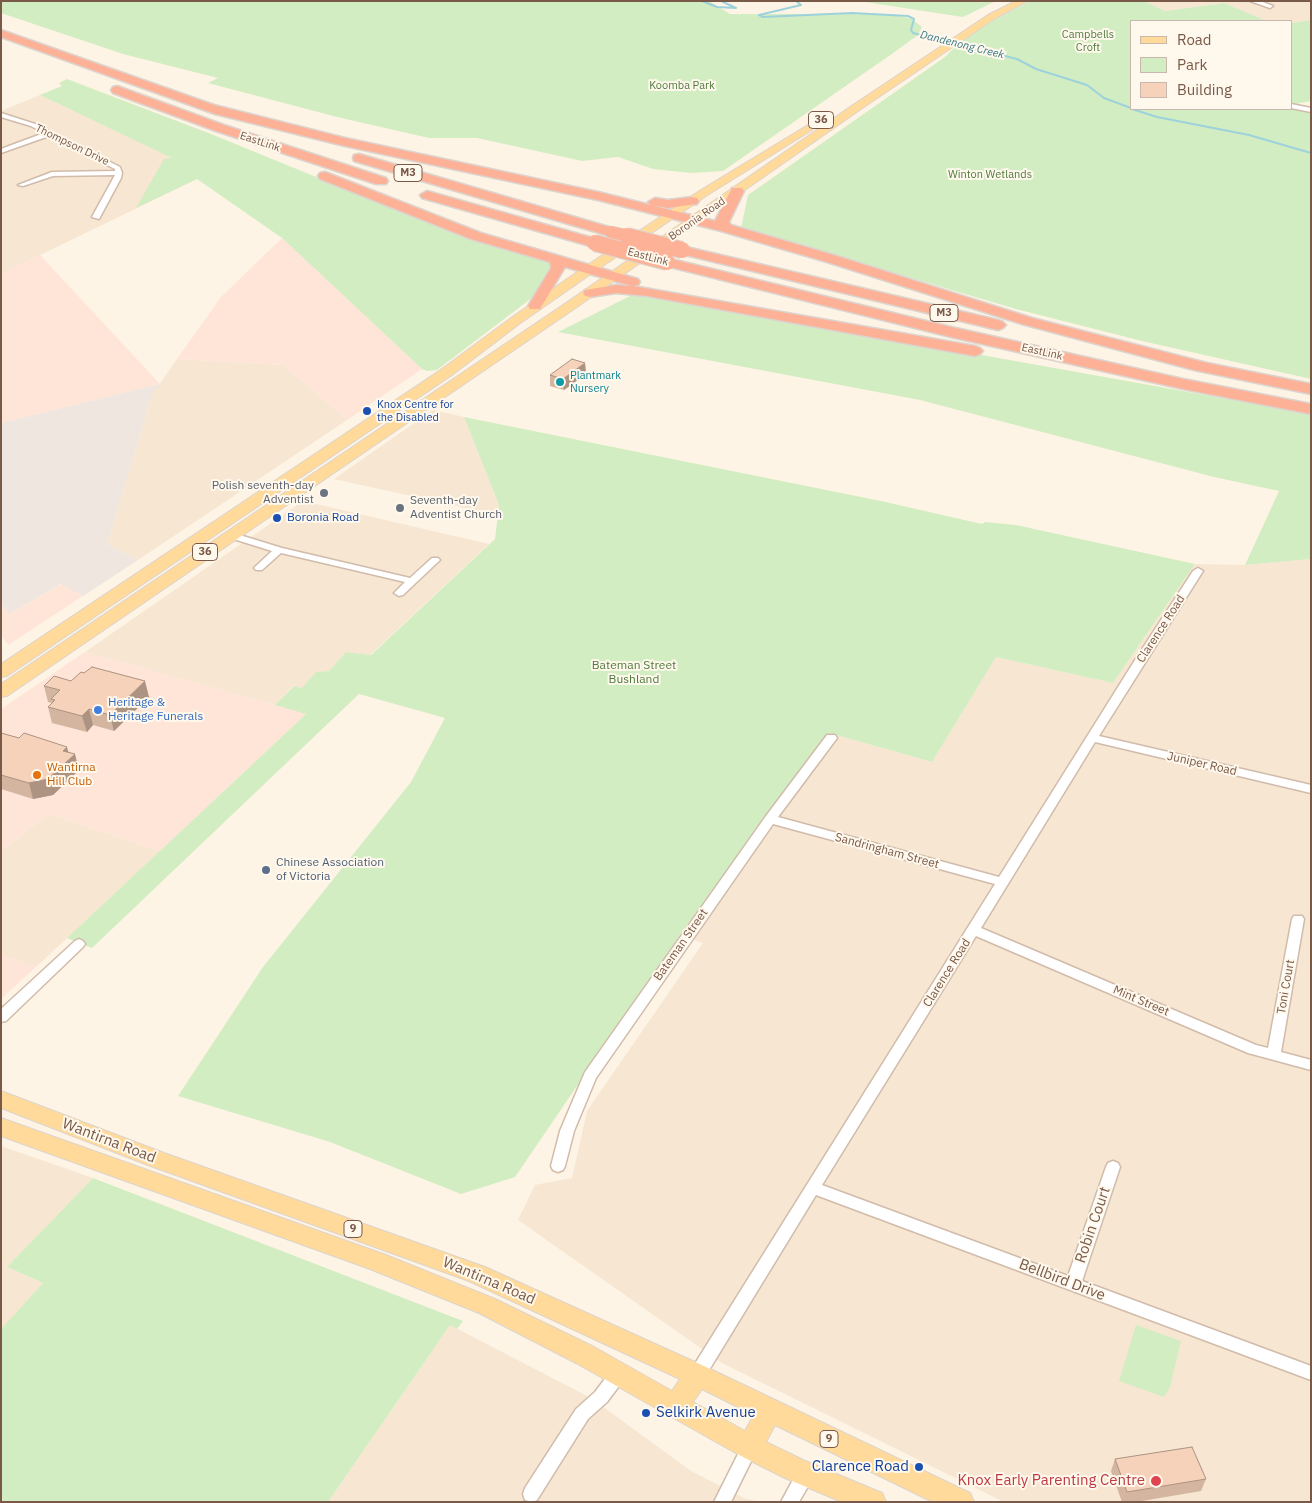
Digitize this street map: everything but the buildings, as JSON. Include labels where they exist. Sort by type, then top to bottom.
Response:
[{"type":"highway","name":"EastLink","points":[[1,33],[390,168],[611,232],[927,310],[1071,342],[1311,389]]},
{"type":"highway","name":"EastLink","points":[[103,85],[220,128],[394,185]]},
{"type":"highway","points":[[207,106],[389,152],[494,172],[726,228],[832,259],[1027,321],[1208,368]]},
{"type":"highway","points":[[220,128],[286,160],[476,236],[688,299]]},
{"type":"highway","name":"EastLink","points":[[413,191],[666,262],[951,332],[1183,384],[1311,409]]},
{"type":"highway","points":[[726,228],[722,222],[734,195],[738,191]]},
{"type":"highway","points":[[598,196],[668,204],[692,201]]},
{"type":"highway","points":[[535,306],[558,268],[557,261]]},
{"type":"highway","points":[[590,293],[616,289],[688,299],[981,352],[1183,384]]},
{"type":"main road","name":"Boronia Road","points":[[1,692],[230,535],[590,293],[738,191],[946,42],[980,15],[1006,1]]},
{"type":"main road","name":"Boronia Road","points":[[1,672],[340,444],[486,343],[535,306],[671,214],[846,104],[935,44],[957,40],[991,17],[1023,1]]},
{"type":"main road","points":[[846,104],[857,106]]},
{"type":"main road","points":[[486,343],[511,336],[523,337]]},
{"type":"main road","points":[[435,379],[453,385]]},
{"type":"main road","points":[[340,444],[366,445]]},
{"type":"main road","name":"Wantirna Road","points":[[1,1098],[156,1159],[477,1274],[961,1502]]},
{"type":"main road","name":"Wantirna Road","points":[[1,1128],[378,1262],[449,1290],[536,1329],[619,1373],[750,1447],[811,1476],[873,1502]]},
{"type":"main road","points":[[677,1405],[697,1376]]},
{"type":"main road","points":[[750,1447],[769,1411]]},
{"type":"street","points":[[1253,1],[1270,6]]},
{"type":"street","points":[[1292,106],[1311,110]]},
{"type":"street","name":"Thompson Drive","points":[[1,115],[50,133],[118,168],[118,178],[96,217]]},
{"type":"street","points":[[1,150],[50,133]]},
{"type":"street","points":[[21,185],[52,174],[119,173]]},
{"type":"street","points":[[230,535],[280,550],[412,581]]},
{"type":"street","points":[[259,568],[280,550]]},
{"type":"street","points":[[399,593],[436,560]]},
{"type":"street","name":"Clarence Road","points":[[697,1376],[1198,572]]},
{"type":"street","name":"Bateman Street","points":[[558,1166],[567,1131],[590,1076],[770,819],[831,738]]},
{"type":"street","name":"Juniper Road","points":[[1093,738],[1311,789]]},
{"type":"street","name":"Sandringham Street","points":[[770,819],[1004,882]]},
{"type":"street","name":"Toni Court","points":[[1274,1055],[1298,919]]},
{"type":"street","name":"Mint Street","points":[[974,930],[1254,1049],[1311,1065]]},
{"type":"street","points":[[1,1017],[79,944]]},
{"type":"street","name":"Robin Court","points":[[1073,1284],[1113,1167]]},
{"type":"street","name":"Bellbird Drive","points":[[814,1188],[1311,1373]]},
{"type":"street","points":[[530,1494],[582,1414],[601,1397],[619,1373]]},
{"type":"street","points":[[722,1502],[750,1447]]},
{"type":"street","points":[[789,1502],[801,1482],[811,1476]]},
{"type":"shaded area","points":[[1144,1],[1311,1],[1311,20],[1292,23],[1292,20],[1265,20],[1224,3],[1165,11]]},
{"type":"shaded area","points":[[40,95],[169,156],[197,179],[1,274],[1,111]]},
{"type":"shaded area","points":[[282,238],[422,369],[347,420],[283,365],[177,359],[221,297]]},
{"type":"shaded area","points":[[40,255],[160,384],[1,423],[1,274]]},
{"type":"shaded area","points":[[177,359],[283,365],[347,420],[138,560],[107,544],[152,395]]},
{"type":"shaded area","points":[[160,384],[152,395],[107,544],[138,560],[83,596],[61,584],[9,614],[1,603],[1,423]]},
{"type":"shaded area","points":[[433,410],[464,417],[499,505],[498,515],[334,479]]},
{"type":"shaded area","points":[[303,501],[489,544],[370,655],[346,652],[329,671],[316,672],[302,688],[293,686],[275,705],[85,652]]},
{"type":"shaded area","points":[[1311,559],[1311,1502],[1004,1502],[722,1363],[518,1220],[535,1185],[572,1178],[587,1111],[703,943],[680,935],[768,811],[829,733],[932,762],[996,657],[1113,683],[1195,564],[1245,565]]},
{"type":"shaded area","points":[[62,584],[83,596],[8,645],[1,635],[1,603],[9,614]]},
{"type":"shaded area","points":[[85,652],[307,713],[160,851],[49,814],[1,851],[1,709]]},
{"type":"shaded area","points":[[49,814],[160,851],[36,967],[1,955],[1,851]]},
{"type":"shaded area","points":[[1,955],[36,967],[1,999]]},
{"type":"shaded area","points":[[1,1146],[93,1178],[7,1267],[43,1283],[1,1329]]},
{"type":"shaded area","points":[[450,1325],[591,1398],[691,1471],[744,1498],[759,1502],[328,1502]]},
{"type":"green space","name":"Koomba Park","points":[[1,1],[709,1],[730,14],[893,14],[912,19],[922,27],[918,35],[889,56],[723,171],[691,173],[653,169],[618,157],[582,161],[477,138],[429,138],[337,117],[208,83],[218,78],[123,54],[1,13]]},
{"type":"green space","points":[[858,1],[996,1],[963,17]]},
{"type":"green space","name":"Winton Wetlands","points":[[1030,1],[1144,1],[1165,11],[1224,3],[1265,20],[1130,20],[1130,110],[1292,110],[1292,108],[1311,113],[1311,379],[1142,341],[1016,309],[741,228],[748,195],[945,57],[959,43],[992,21]]},
{"type":"green space","points":[[1311,20],[1311,101],[1292,105],[1292,23]]},
{"type":"green space","points":[[67,79],[211,134],[424,221],[497,247],[550,263],[553,268],[537,294],[437,370],[427,371],[422,369],[282,238],[197,179],[136,208],[164,159],[172,158],[40,95],[62,86],[59,83]]},
{"type":"green space","points":[[636,293],[1311,414],[1311,559],[1245,565],[1279,491],[1214,477],[920,400],[558,332]]},
{"type":"green space","name":"Bateman Street Bushland","points":[[464,417],[881,501],[982,524],[985,522],[1016,525],[1195,564],[1113,683],[996,657],[932,762],[829,733],[680,935],[515,1177],[461,1194],[330,1142],[178,1096],[263,967],[411,782],[445,718],[359,694],[92,948],[67,938],[306,714],[275,705],[294,686],[302,688],[316,672],[329,671],[346,652],[371,655],[495,539],[499,505]]},
{"type":"green space","points":[[93,1178],[463,1321],[457,1329],[450,1325],[328,1502],[1,1502],[1,1329],[43,1283],[7,1267]]},
{"type":"green space","points":[[1136,1325],[1181,1341],[1170,1387],[1164,1397],[1119,1381]]},
{"type":"waterway","name":"Dandenong Creek","points":[[702,1],[717,7],[736,8],[721,1]]},
{"type":"waterway","name":"Dandenong Creek","points":[[796,1],[801,5],[759,15],[763,17],[852,13],[908,16],[914,19],[911,30],[913,33],[1017,59],[1036,69],[1087,85],[1104,98],[1130,108]]},
{"type":"waterway","name":"Dandenong Creek","points":[[1135,110],[1157,117],[1249,135],[1311,153]]},
{"type":"place","name":"Plantmark Nursery","points":[[560,382]]},
{"type":"place","name":"Knox Centre for the Disabled","points":[[367,411]]},
{"type":"place","name":"Polish seventh-day Adventist","points":[[324,493]]},
{"type":"place","name":"Seventh-day Adventist Church","points":[[400,508]]},
{"type":"place","name":"Boronia Road","points":[[277,518]]},
{"type":"place","name":"Heritage & Heritage Funerals","points":[[98,710]]},
{"type":"place","name":"Wantirna Hill Club","points":[[37,775]]},
{"type":"place","name":"Chinese Association of Victoria","points":[[266,870]]},
{"type":"place","name":"Selkirk Avenue","points":[[646,1413]]},
{"type":"place","name":"Clarence Road","points":[[919,1467]]},
{"type":"place","name":"Knox Early Parenting Centre","points":[[1156,1481]]},
{"type":"park label","name":"Campbells Croft","points":[[1088,41]]}]
